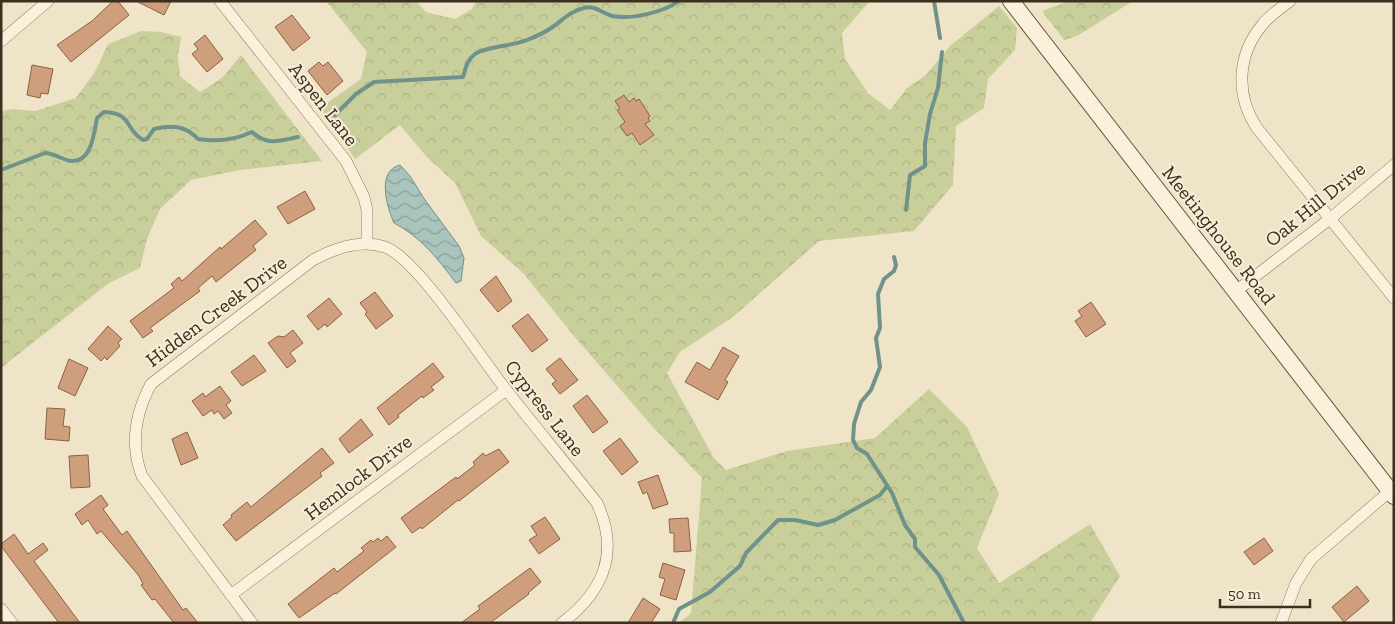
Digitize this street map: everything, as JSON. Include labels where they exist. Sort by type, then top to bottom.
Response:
[{"type":"street","points":[[1,41],[48,1]]},
{"type":"street","name":"Aspen Lane","points":[[220,1],[346,161],[364,197],[367,210],[367,243]]},
{"type":"street","name":"Meetinghouse Road","points":[[1011,1],[1185,229],[1236,291],[1392,493]]},
{"type":"street","points":[[1290,1],[1264,22],[1252,38],[1242,67],[1243,94],[1250,117],[1394,298]]},
{"type":"street","name":"Oak Hill Drive","points":[[1236,291],[1331,218],[1394,165]]},
{"type":"street","name":"Cypress Lane","points":[[367,243],[386,248],[415,270],[506,390],[597,503],[606,522],[607,559],[595,591],[562,623]]},
{"type":"street","name":"Hidden Creek Drive","points":[[252,623],[142,476],[135,447],[137,415],[150,384],[313,260],[330,250],[367,243]]},
{"type":"street","name":"Hemlock Drive","points":[[231,594],[506,390]]},
{"type":"street","points":[[1281,623],[1296,583],[1311,559],[1392,493]]},
{"type":"street","points":[[1,609],[12,623]]},
{"type":"green space","points":[[326,1],[416,1],[426,12],[455,19],[472,9],[476,1],[870,1],[842,33],[845,59],[868,93],[890,110],[907,88],[926,75],[951,45],[999,6],[1017,28],[1015,50],[988,79],[984,108],[956,126],[953,185],[914,231],[819,241],[733,317],[680,352],[667,373],[714,458],[726,470],[787,451],[875,438],[929,389],[967,427],[999,494],[977,548],[999,583],[1090,524],[1120,576],[1090,623],[679,623],[691,613],[702,478],[652,426],[574,336],[523,273],[481,236],[455,183],[426,156],[400,125],[355,159],[320,108],[361,79],[367,52]]},
{"type":"green space","points":[[1070,1],[1133,1],[1077,36],[1064,40],[1042,11]]},
{"type":"green space","points":[[141,31],[161,32],[181,37],[178,56],[180,76],[200,92],[223,77],[241,55],[322,161],[240,170],[191,180],[160,209],[147,239],[140,268],[109,283],[1,368],[1,111],[13,109],[35,111],[76,98],[96,70],[108,44]]},
{"type":"water","points":[[400,165],[410,176],[459,246],[464,258],[461,281],[456,283],[436,257],[421,242],[394,223],[385,190],[388,174]]},
{"type":"building","points":[[113,1],[118,1],[129,15],[71,62],[57,45],[92,21]]},
{"type":"building","points":[[136,1],[171,1],[164,15]]},
{"type":"building","points":[[292,15],[310,38],[293,51],[275,27]]},
{"type":"building","points":[[205,35],[223,59],[207,72],[192,54],[198,49],[194,44]]},
{"type":"building","points":[[319,62],[323,66],[328,62],[343,81],[327,95],[308,71]]},
{"type":"building","points":[[32,65],[53,69],[48,94],[41,93],[40,98],[27,95]]},
{"type":"building","points":[[624,95],[629,102],[634,98],[636,101],[639,99],[650,116],[648,118],[650,121],[645,124],[654,135],[640,145],[632,133],[627,136],[620,126],[625,122],[617,110],[620,108],[615,101]]},
{"type":"building","points":[[305,191],[315,209],[288,224],[277,207]]},
{"type":"building","points":[[255,220],[267,234],[253,246],[256,250],[216,282],[212,276],[198,288],[200,291],[150,328],[153,331],[143,338],[130,321],[174,288],[171,284],[179,277],[182,281],[220,247],[221,249]]},
{"type":"building","points":[[496,276],[512,301],[498,312],[480,290]]},
{"type":"building","points":[[375,292],[393,316],[376,329],[365,314],[367,312],[360,303]]},
{"type":"building","points":[[329,298],[342,314],[327,327],[325,324],[318,330],[307,316]]},
{"type":"building","points":[[1091,302],[1106,324],[1086,337],[1075,321],[1082,316],[1078,311]]},
{"type":"building","points":[[528,314],[548,340],[532,352],[512,326]]},
{"type":"building","points":[[108,326],[122,339],[118,343],[120,346],[107,360],[105,357],[101,361],[88,349]]},
{"type":"building","points":[[293,330],[303,343],[290,353],[296,361],[287,368],[268,343],[278,336],[284,337]]},
{"type":"building","points":[[723,347],[739,356],[725,380],[728,382],[718,400],[685,382],[697,362],[710,370]]},
{"type":"building","points":[[254,355],[266,371],[242,386],[231,372]]},
{"type":"building","points":[[560,358],[578,380],[560,394],[552,384],[556,381],[546,369]]},
{"type":"building","points":[[69,359],[88,368],[75,396],[58,388]]},
{"type":"building","points":[[433,363],[444,377],[431,387],[434,390],[423,398],[422,396],[398,415],[399,417],[389,425],[377,408]]},
{"type":"building","points":[[220,386],[231,401],[226,405],[232,413],[224,419],[218,411],[214,414],[212,410],[203,416],[192,401],[203,393],[205,397]]},
{"type":"building","points":[[587,395],[608,422],[593,433],[573,406]]},
{"type":"building","points":[[47,408],[65,409],[63,426],[70,427],[69,441],[45,439]]},
{"type":"building","points":[[361,419],[373,435],[349,453],[339,439]]},
{"type":"building","points":[[187,432],[198,458],[181,465],[172,439]]},
{"type":"building","points":[[620,438],[638,462],[622,475],[603,451]]},
{"type":"building","points":[[322,448],[334,463],[320,473],[322,476],[236,541],[223,525],[232,517],[231,515],[247,502],[251,507]]},
{"type":"building","points":[[499,449],[509,462],[422,529],[421,527],[412,533],[401,518],[475,465],[473,462],[483,453],[485,456]]},
{"type":"building","points":[[88,455],[90,487],[71,488],[69,456]]},
{"type":"building","points":[[658,475],[668,504],[653,509],[647,492],[643,494],[638,482]]},
{"type":"building","points":[[101,495],[108,505],[103,509],[122,535],[127,531],[183,610],[186,608],[198,623],[174,623],[155,599],[152,600],[141,585],[143,584],[139,576],[101,531],[97,534],[88,520],[82,525],[75,514]]},
{"type":"building","points":[[545,517],[560,539],[539,554],[529,540],[537,535],[531,526]]},
{"type":"building","points":[[688,518],[691,551],[674,552],[674,533],[670,533],[669,519]]},
{"type":"building","points":[[14,534],[28,554],[43,543],[48,550],[34,561],[80,623],[59,623],[1,546]]},
{"type":"building","points":[[387,536],[396,547],[336,594],[299,618],[288,604],[334,568],[337,572],[364,551],[361,548],[371,540],[373,542],[378,538],[381,541]]},
{"type":"building","points":[[1264,538],[1273,551],[1254,565],[1244,552]]},
{"type":"building","points":[[663,563],[685,570],[676,600],[660,595],[665,579],[659,577]]},
{"type":"building","points":[[530,568],[541,582],[529,594],[490,623],[461,623],[480,609],[478,606]]},
{"type":"building","points":[[1357,586],[1369,601],[1344,622],[1332,607]]},
{"type":"building","points":[[643,598],[660,609],[651,623],[628,623]]},
{"type":"waterway","points":[[335,115],[356,94],[374,82],[463,77],[468,61],[475,54],[533,38],[579,9],[595,8],[608,15],[628,17],[656,12],[679,1]]},
{"type":"waterway","points":[[934,1],[940,38]]},
{"type":"waterway","points":[[906,210],[910,175],[925,166],[925,143],[930,114],[938,88],[942,52]]},
{"type":"waterway","points":[[1,170],[45,153],[71,161],[84,157],[91,146],[97,118],[104,112],[120,115],[137,136],[143,140],[147,139],[154,129],[166,127],[178,127],[188,131],[198,139],[205,140],[232,139],[252,132],[268,141],[298,137]]},
{"type":"waterway","points":[[894,257],[896,265],[894,271],[884,279],[878,294],[880,328],[876,338],[880,367],[871,390],[861,402],[854,424],[853,440],[857,448],[867,454],[892,493],[905,525],[915,539],[915,547],[939,575],[964,623]]},
{"type":"waterway","points":[[673,623],[679,609],[710,592],[740,566],[746,553],[778,520],[795,520],[818,525],[835,520],[880,495],[887,486]]}]
